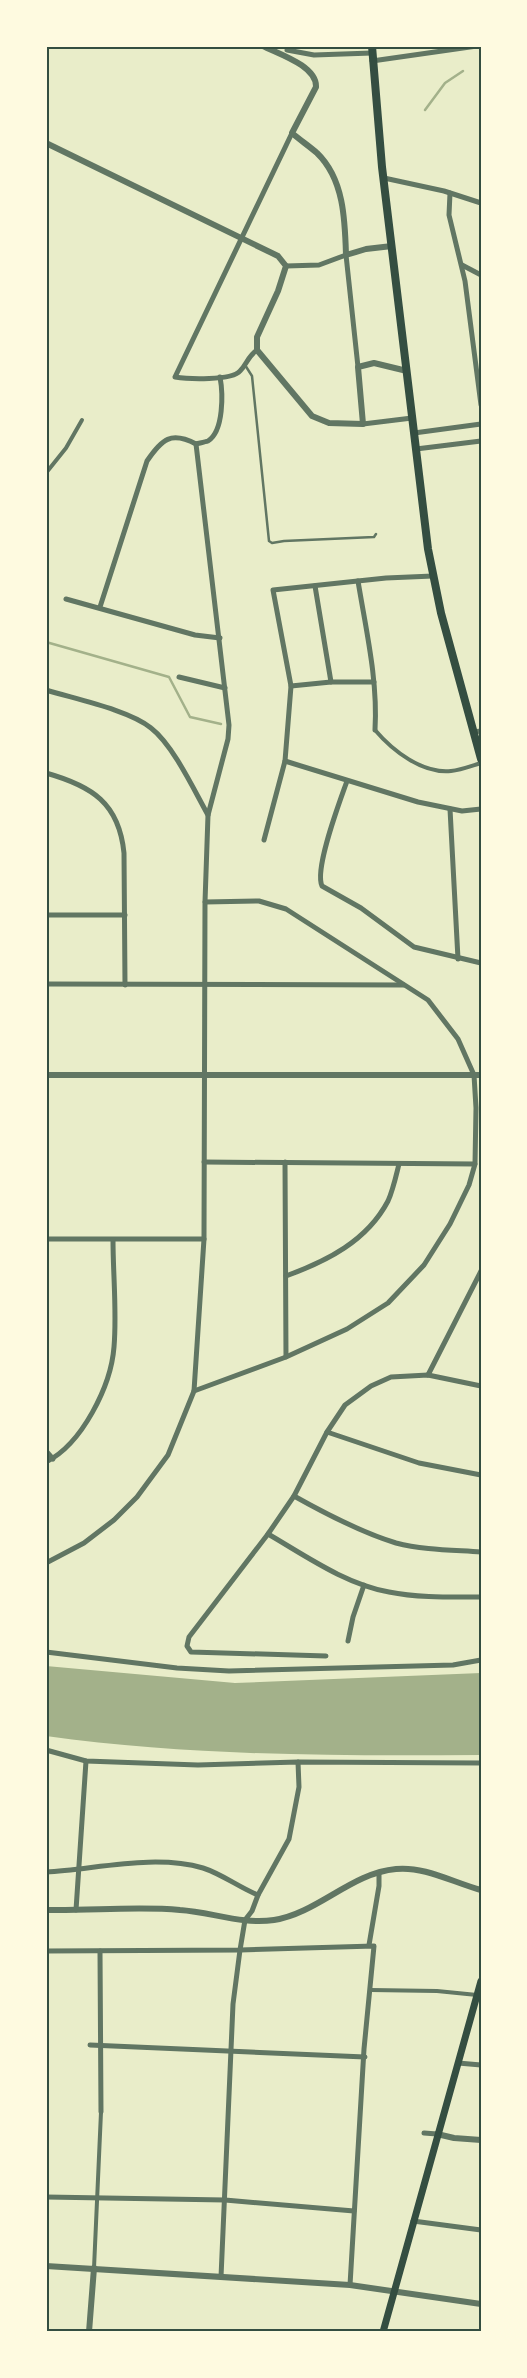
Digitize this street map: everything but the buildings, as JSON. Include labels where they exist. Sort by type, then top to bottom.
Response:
[{"type":"main road","points":[[372,53],[384,178],[412,418],[433,576],[477,731],[481,759]]},
{"type":"main road","points":[[383,2332],[437,2134],[479,1995],[481,1981]]},
{"type":"street","points":[[257,350],[248,357],[240,372],[234,376],[200,379],[175,377],[316,83],[310,70],[263,46]]},
{"type":"street","points":[[287,50],[314,55],[477,47]]},
{"type":"street","points":[[292,133],[318,154],[338,187],[343,213],[363,424]]},
{"type":"street","points":[[46,143],[278,256],[286,266]]},
{"type":"street","points":[[384,178],[450,193],[481,203]]},
{"type":"street","points":[[450,193],[449,220],[462,265],[481,405]]},
{"type":"street","points":[[286,266],[318,265],[366,249],[392,246]]},
{"type":"street","points":[[462,265],[481,274]]},
{"type":"street","points":[[286,266],[278,291],[257,337],[257,350],[312,416],[329,423],[363,424],[412,418]]},
{"type":"street","points":[[358,367],[374,363],[407,371]]},
{"type":"street","points":[[100,607],[147,461],[155,449],[171,437],[182,437],[196,444],[208,441],[214,434],[222,412],[223,389],[220,377]]},
{"type":"street","points":[[46,473],[66,448],[82,420]]},
{"type":"street","points":[[414,433],[481,424]]},
{"type":"street","points":[[416,449],[481,441]]},
{"type":"street","points":[[46,1563],[84,1543],[114,1520],[138,1497],[168,1454],[194,1391],[204,1239],[205,902],[208,815],[228,739],[229,725],[196,444]]},
{"type":"street","points":[[264,840],[285,762],[291,686],[273,590],[358,581],[433,576]]},
{"type":"street","points":[[358,581],[374,682],[376,705],[375,730],[392,748],[437,771],[452,771],[481,763]]},
{"type":"street","points":[[314,586],[331,682]]},
{"type":"street","points":[[66,599],[195,634],[220,638]]},
{"type":"street","points":[[179,678],[225,688]]},
{"type":"street","points":[[291,686],[331,682],[374,682]]},
{"type":"street","points":[[46,690],[125,714],[151,728],[172,752],[208,815]]},
{"type":"street","points":[[285,762],[450,810],[481,810]]},
{"type":"street","points":[[46,773],[85,786],[99,796],[110,808],[122,834],[125,985]]},
{"type":"street","points":[[347,781],[328,836],[320,876],[322,886],[361,908],[414,947],[481,963]]},
{"type":"street","points":[[450,810],[458,959]]},
{"type":"street","points":[[194,1391],[286,1357],[347,1329],[388,1303],[424,1265],[450,1224],[469,1185],[475,1164],[477,1075],[458,1039],[428,1000],[286,908],[259,901],[205,902]]},
{"type":"street","points":[[46,915],[125,915]]},
{"type":"street","points":[[46,984],[404,985]]},
{"type":"street","points":[[46,1075],[477,1075]]},
{"type":"street","points":[[204,1162],[475,1164]]},
{"type":"street","points":[[285,1162],[286,1357]]},
{"type":"street","points":[[286,1276],[342,1251],[374,1223],[388,1200],[399,1164]]},
{"type":"street","points":[[46,1239],[204,1239]]},
{"type":"street","points":[[46,1462],[53,1458],[84,1427],[102,1394],[114,1348],[113,1240]]},
{"type":"street","points":[[428,1375],[481,1271]]},
{"type":"street","points":[[326,1656],[191,1652],[188,1650],[189,1638],[268,1534],[294,1496],[327,1432],[345,1405],[371,1386],[391,1377],[428,1375],[481,1386]]},
{"type":"street","points":[[327,1432],[418,1463],[481,1476]]},
{"type":"street","points":[[46,1450],[53,1458]]},
{"type":"street","points":[[294,1496],[328,1515],[396,1542],[418,1547],[481,1552]]},
{"type":"street","points":[[268,1534],[326,1568],[364,1585],[388,1592],[481,1597]]},
{"type":"street","points":[[348,1640],[364,1585]]},
{"type":"street","points":[[46,1652],[177,1668],[229,1671],[453,1665],[481,1660]]},
{"type":"street","points":[[46,1750],[86,1761],[198,1765],[298,1762],[479,1763]]},
{"type":"street","points":[[76,1910],[86,1761]]},
{"type":"street","points":[[221,2277],[230,2051],[233,2004],[240,1950],[245,1920],[252,1911],[258,1895],[289,1839],[299,1787],[298,1762]]},
{"type":"street","points":[[46,1872],[142,1863],[204,1868],[258,1895]]},
{"type":"street","points":[[46,1910],[180,1910],[245,1920],[273,1920],[289,1917],[379,1872],[398,1868],[423,1872],[481,1890]]},
{"type":"street","points":[[350,2285],[371,1990],[371,1945],[379,1886],[379,1872]]},
{"type":"street","points":[[46,1951],[240,1950],[371,1945]]},
{"type":"street","points":[[89,2332],[98,2200],[101,2112],[100,1951]]},
{"type":"street","points":[[371,1990],[446,1991],[479,1995]]},
{"type":"street","points":[[90,2045],[365,2057]]},
{"type":"street","points":[[458,2063],[481,2065]]},
{"type":"street","points":[[424,2133],[481,2140]]},
{"type":"street","points":[[46,2198],[225,2200],[354,2211]]},
{"type":"street","points":[[414,2221],[481,2230]]},
{"type":"street","points":[[46,2266],[350,2285],[481,2304]]},
{"type":"lane","points":[[244,364],[252,376],[269,541],[272,543],[284,540],[374,537],[376,534]]},
{"type":"shaded area","points":[[46,1666],[235,1683],[481,1673],[481,1755],[317,1755],[208,1751],[100,1743],[46,1736]]},
{"type":"waterway","points":[[425,110],[445,83],[463,71]]},
{"type":"waterway","points":[[46,642],[169,677],[190,717],[221,724]]}]
